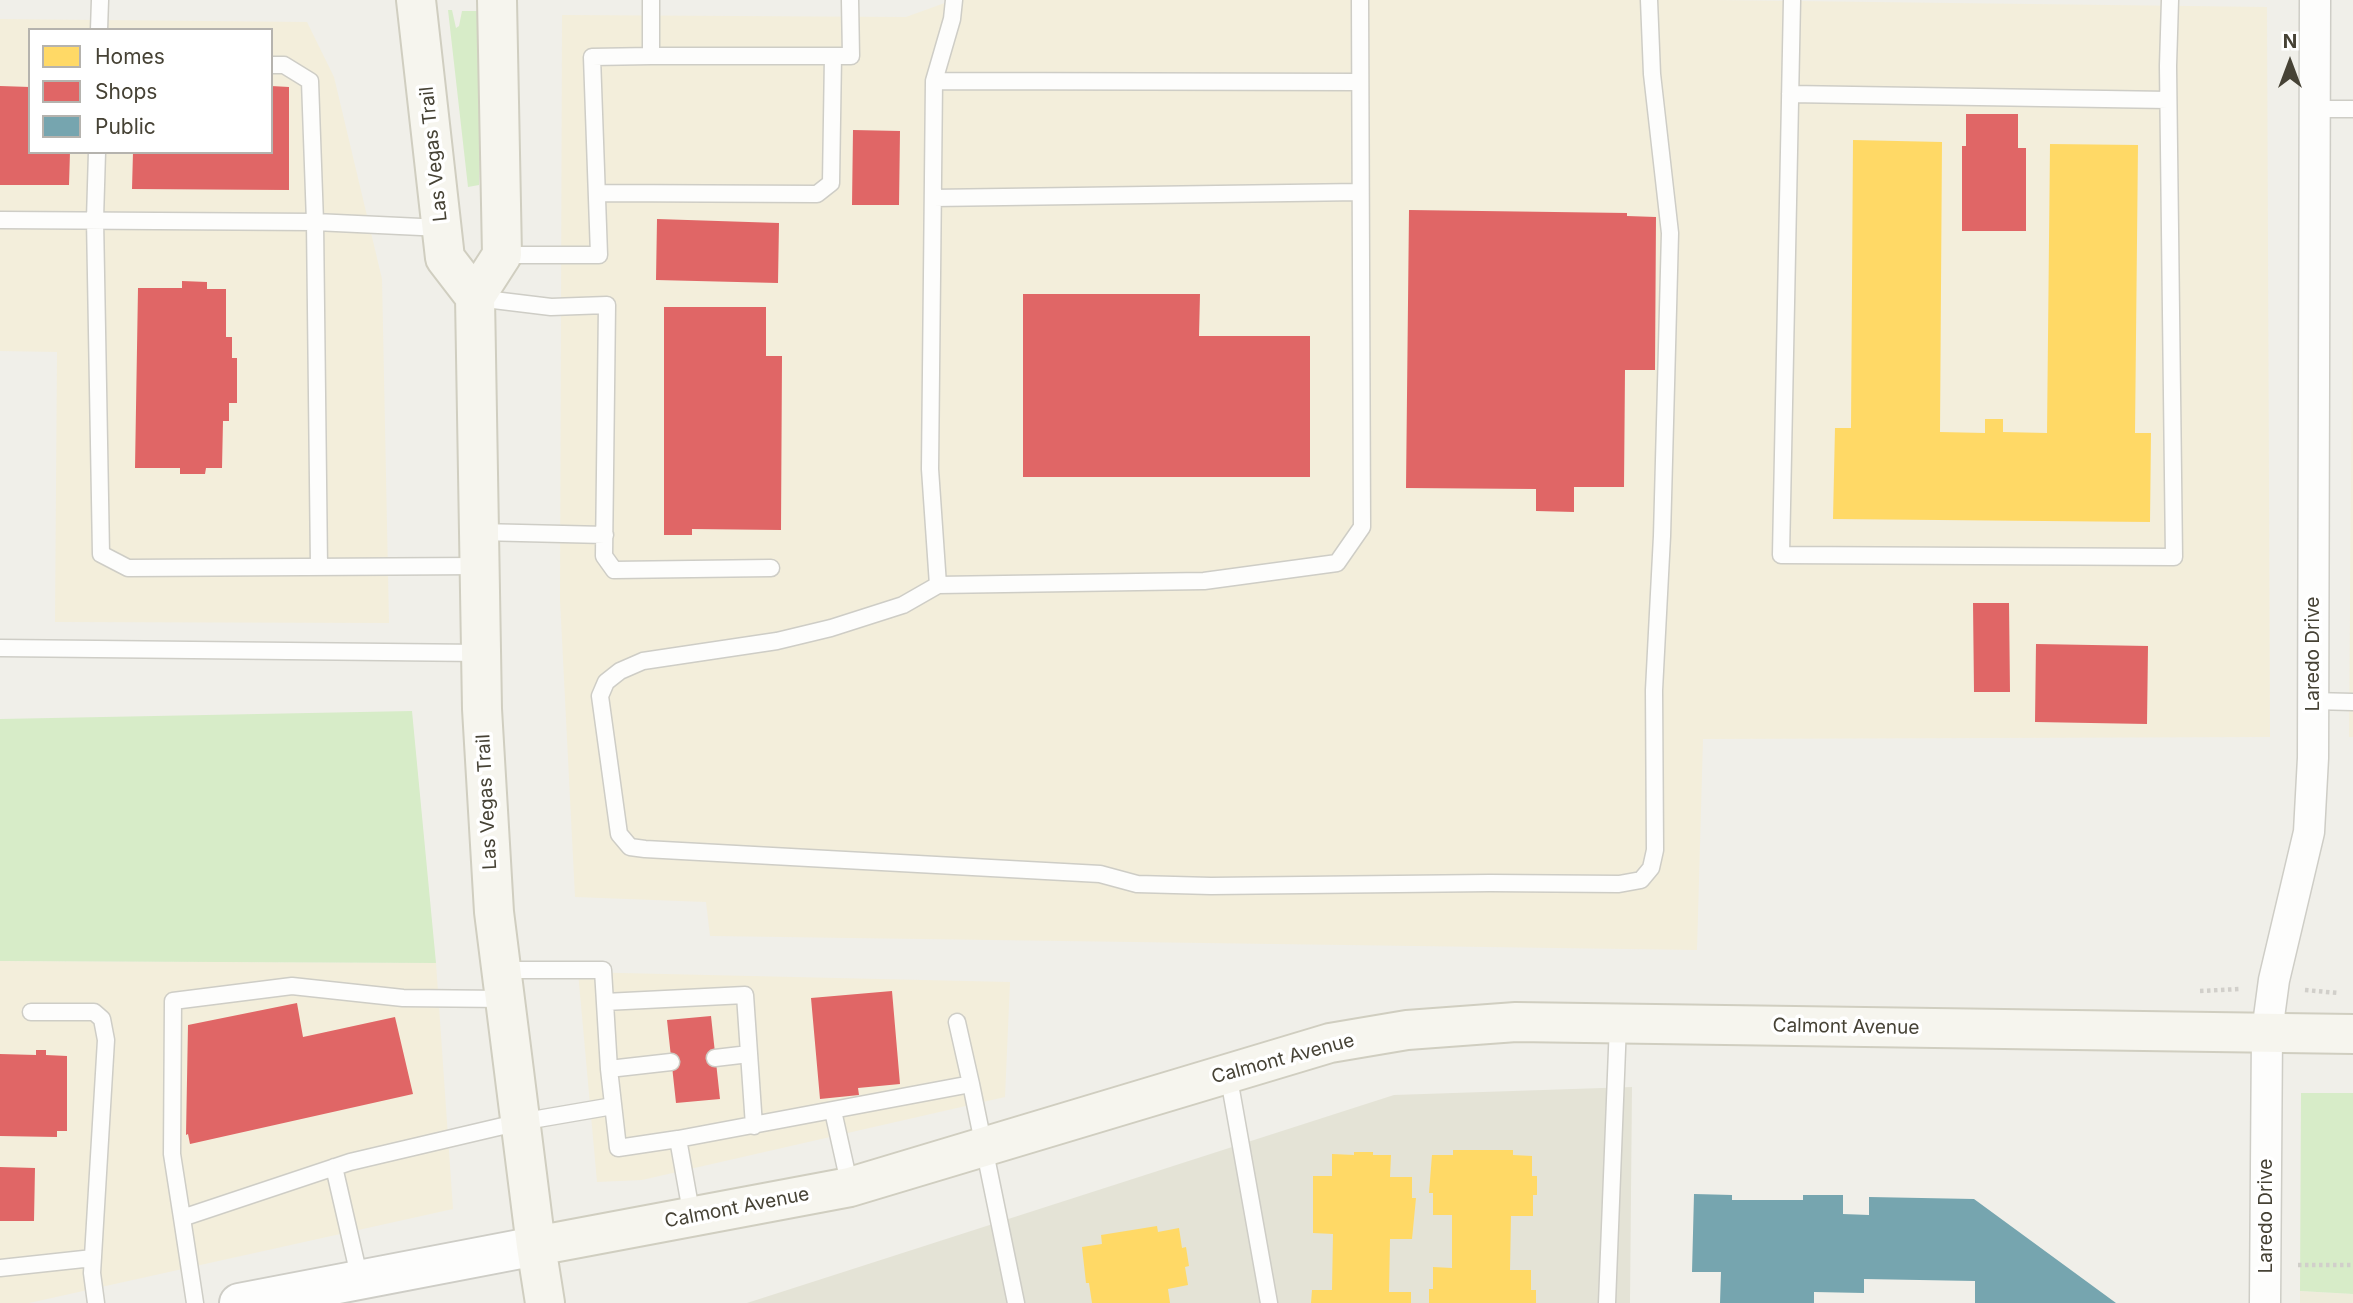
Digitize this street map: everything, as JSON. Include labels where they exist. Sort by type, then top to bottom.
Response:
[{"type":"main road","name":"Las Vegas Trail","points":[[416,0],[445,258],[475,298],[482,709],[494,912],[545,1303]]},
{"type":"main road","points":[[475,298],[502,255],[497,0]]},
{"type":"main road","name":"Calmont Avenue","points":[[536,1246],[850,1187],[1330,1043],[1408,1030],[1516,1022],[2353,1034]]},
{"type":"street","name":"Laredo Drive","points":[[2265,1303],[2267,1032],[2274,980],[2309,832],[2313,758],[2315,0]]},
{"type":"street","name":"Calmont Avenue","points":[[239,1303],[536,1246]]},
{"type":"lane","points":[[99,28],[100,0]]},
{"type":"lane","points":[[651,0],[651,56]]},
{"type":"lane","points":[[502,255],[599,255],[592,57],[851,56],[850,0]]},
{"type":"lane","points":[[938,585],[930,469],[934,81],[952,19],[954,0]]},
{"type":"lane","points":[[1360,0],[1362,527],[1337,563],[1204,581],[938,585],[903,606],[831,628],[776,641],[643,661],[620,671],[606,682],[600,696],[619,834],[630,847],[1100,874],[1137,884],[1619,884],[1641,880],[1651,868],[1655,850],[1654,690],[1662,522],[1670,233],[1653,88],[1649,0]]},
{"type":"lane","points":[[1792,0],[1781,555],[2174,557],[2168,100],[2170,0]]},
{"type":"lane","points":[[597,193],[817,194],[831,183],[834,56]]},
{"type":"lane","points":[[273,65],[284,65],[310,81],[315,222],[318,567]]},
{"type":"lane","points":[[934,81],[1360,82]]},
{"type":"lane","points":[[1790,94],[2168,100]]},
{"type":"lane","points":[[2315,109],[2353,109]]},
{"type":"lane","points":[[97,154],[95,219],[101,554],[128,568],[318,567],[605,535]]},
{"type":"lane","points":[[933,198],[1360,192]]},
{"type":"lane","points":[[0,220],[315,222],[442,228]]},
{"type":"lane","points":[[475,298],[551,307],[607,305],[604,556],[614,570],[771,568]]},
{"type":"lane","points":[[0,648],[481,653]]},
{"type":"lane","points":[[2313,701],[2353,702]]},
{"type":"lane","points":[[195,1303],[172,1154],[173,1001],[292,986],[403,998],[603,970],[609,1069],[618,1148],[754,1126],[971,1084]]},
{"type":"lane","points":[[605,1002],[745,995],[754,1126]]},
{"type":"lane","points":[[31,1012],[94,1012],[102,1019],[106,1040],[92,1273],[96,1303]]},
{"type":"lane","points":[[957,1022],[1016,1303]]},
{"type":"lane","points":[[1606,1303],[1618,1024]]},
{"type":"lane","points":[[715,1058],[749,1054]]},
{"type":"lane","points":[[609,1069],[671,1062]]},
{"type":"lane","points":[[1228,1073],[1269,1303]]},
{"type":"lane","points":[[182,1218],[334,1167],[520,1122],[613,1106]]},
{"type":"lane","points":[[833,1111],[850,1187]]},
{"type":"lane","points":[[678,1139],[692,1217]]},
{"type":"lane","points":[[334,1167],[360,1280]]},
{"type":"lane","points":[[0,1268],[93,1258]]},
{"type":"path","points":[[2265,1265],[2353,1265]]},
{"type":"shaded area","points":[[953,0],[1714,0],[2267,7],[2270,737],[1703,739],[1697,950],[710,936],[706,902],[575,897],[560,600],[562,15],[906,17]]},
{"type":"shaded area","points":[[0,19],[307,22],[334,77],[382,279],[389,623],[55,622],[57,352],[0,351]]},
{"type":"shaded area","points":[[2353,239],[2353,737],[2349,737]]},
{"type":"shaded area","points":[[0,961],[436,963],[453,1209],[29,1303],[0,1303]]},
{"type":"shaded area","points":[[578,972],[1010,982],[1005,1097],[642,1180],[597,1182]]},
{"type":"shaded area","points":[[1632,1087],[1630,1303],[747,1303],[1394,1095]]},
{"type":"shaded area","points":[[2300,1291],[2353,1294],[2353,1303],[2300,1303]]},
{"type":"green space","points":[[448,10],[452,10],[456,28],[459,26],[462,11],[485,11],[479,185],[468,187]]},
{"type":"green space","points":[[412,711],[436,963],[0,961],[0,719]]},
{"type":"green space","points":[[2301,1093],[2353,1093],[2353,1294],[2300,1291]]},
{"type":"building: Homes","points":[[1853,140],[1942,142],[1940,432],[1985,433],[1985,419],[2003,419],[2003,432],[2047,433],[2050,144],[2138,145],[2135,433],[2151,433],[2150,522],[1833,519],[1835,428],[1851,428]]},
{"type":"building: Homes","points":[[1453,1150],[1513,1150],[1513,1155],[1532,1156],[1532,1176],[1537,1176],[1533,1216],[1511,1216],[1510,1270],[1531,1270],[1531,1290],[1536,1290],[1536,1303],[1429,1303],[1429,1289],[1433,1289],[1433,1267],[1452,1268],[1452,1215],[1433,1215],[1433,1193],[1429,1193],[1432,1155],[1453,1155]]},
{"type":"building: Homes","points":[[1354,1152],[1391,1155],[1390,1177],[1412,1177],[1412,1198],[1416,1198],[1412,1239],[1390,1239],[1389,1292],[1411,1292],[1411,1303],[1311,1303],[1312,1290],[1332,1290],[1333,1234],[1313,1233],[1313,1176],[1332,1176],[1332,1154],[1354,1155]]},
{"type":"building: Homes","points":[[1157,1226],[1158,1232],[1179,1228],[1182,1248],[1186,1247],[1189,1266],[1185,1267],[1188,1285],[1168,1289],[1170,1303],[1092,1303],[1089,1283],[1086,1283],[1082,1247],[1102,1244],[1101,1235]]},
{"type":"building: Shops","points":[[0,86],[28,87],[28,154],[70,154],[69,185],[0,185]]},
{"type":"building: Shops","points":[[273,86],[289,87],[289,190],[132,189],[133,154],[273,154]]},
{"type":"building: Shops","points":[[1966,114],[2018,114],[2018,148],[2026,148],[2026,231],[1962,231],[1962,146],[1966,146]]},
{"type":"building: Shops","points":[[853,130],[900,131],[899,205],[852,205]]},
{"type":"building: Shops","points":[[1409,210],[1627,213],[1627,216],[1656,217],[1655,370],[1625,370],[1624,487],[1574,487],[1574,512],[1536,511],[1536,489],[1406,488]]},
{"type":"building: Shops","points":[[657,219],[779,223],[778,283],[656,280]]},
{"type":"building: Shops","points":[[182,281],[207,282],[207,289],[226,289],[226,337],[232,337],[232,358],[237,358],[237,403],[229,403],[229,421],[223,421],[222,468],[206,468],[205,474],[180,474],[180,468],[135,468],[138,288],[182,288]]},
{"type":"building: Shops","points":[[1023,294],[1200,294],[1199,336],[1310,336],[1310,477],[1023,477]]},
{"type":"building: Shops","points":[[664,307],[766,307],[766,356],[782,356],[781,530],[692,529],[692,535],[664,535]]},
{"type":"building: Shops","points":[[1973,603],[2009,603],[2010,692],[1974,692]]},
{"type":"building: Shops","points":[[2036,644],[2148,646],[2147,724],[2035,722]]},
{"type":"building: Shops","points":[[892,991],[900,1084],[858,1088],[859,1095],[820,1099],[811,998]]},
{"type":"building: Shops","points":[[297,1003],[303,1037],[395,1017],[413,1094],[190,1144],[188,1134],[186,1135],[188,1025]]},
{"type":"building: Shops","points":[[711,1016],[720,1099],[676,1103],[667,1020]]},
{"type":"building: Shops","points":[[36,1050],[46,1050],[46,1055],[67,1056],[67,1131],[57,1131],[57,1137],[0,1136],[0,1054],[36,1055]]},
{"type":"building: Shops","points":[[0,1167],[35,1168],[34,1221],[0,1221]]},
{"type":"building: Public","points":[[1694,1194],[1732,1195],[1732,1200],[1803,1200],[1803,1195],[1843,1195],[1843,1214],[1869,1215],[1869,1197],[1974,1199],[2116,1303],[1975,1303],[1975,1281],[1864,1279],[1864,1293],[1814,1292],[1814,1303],[1720,1303],[1721,1272],[1692,1272]]}]
